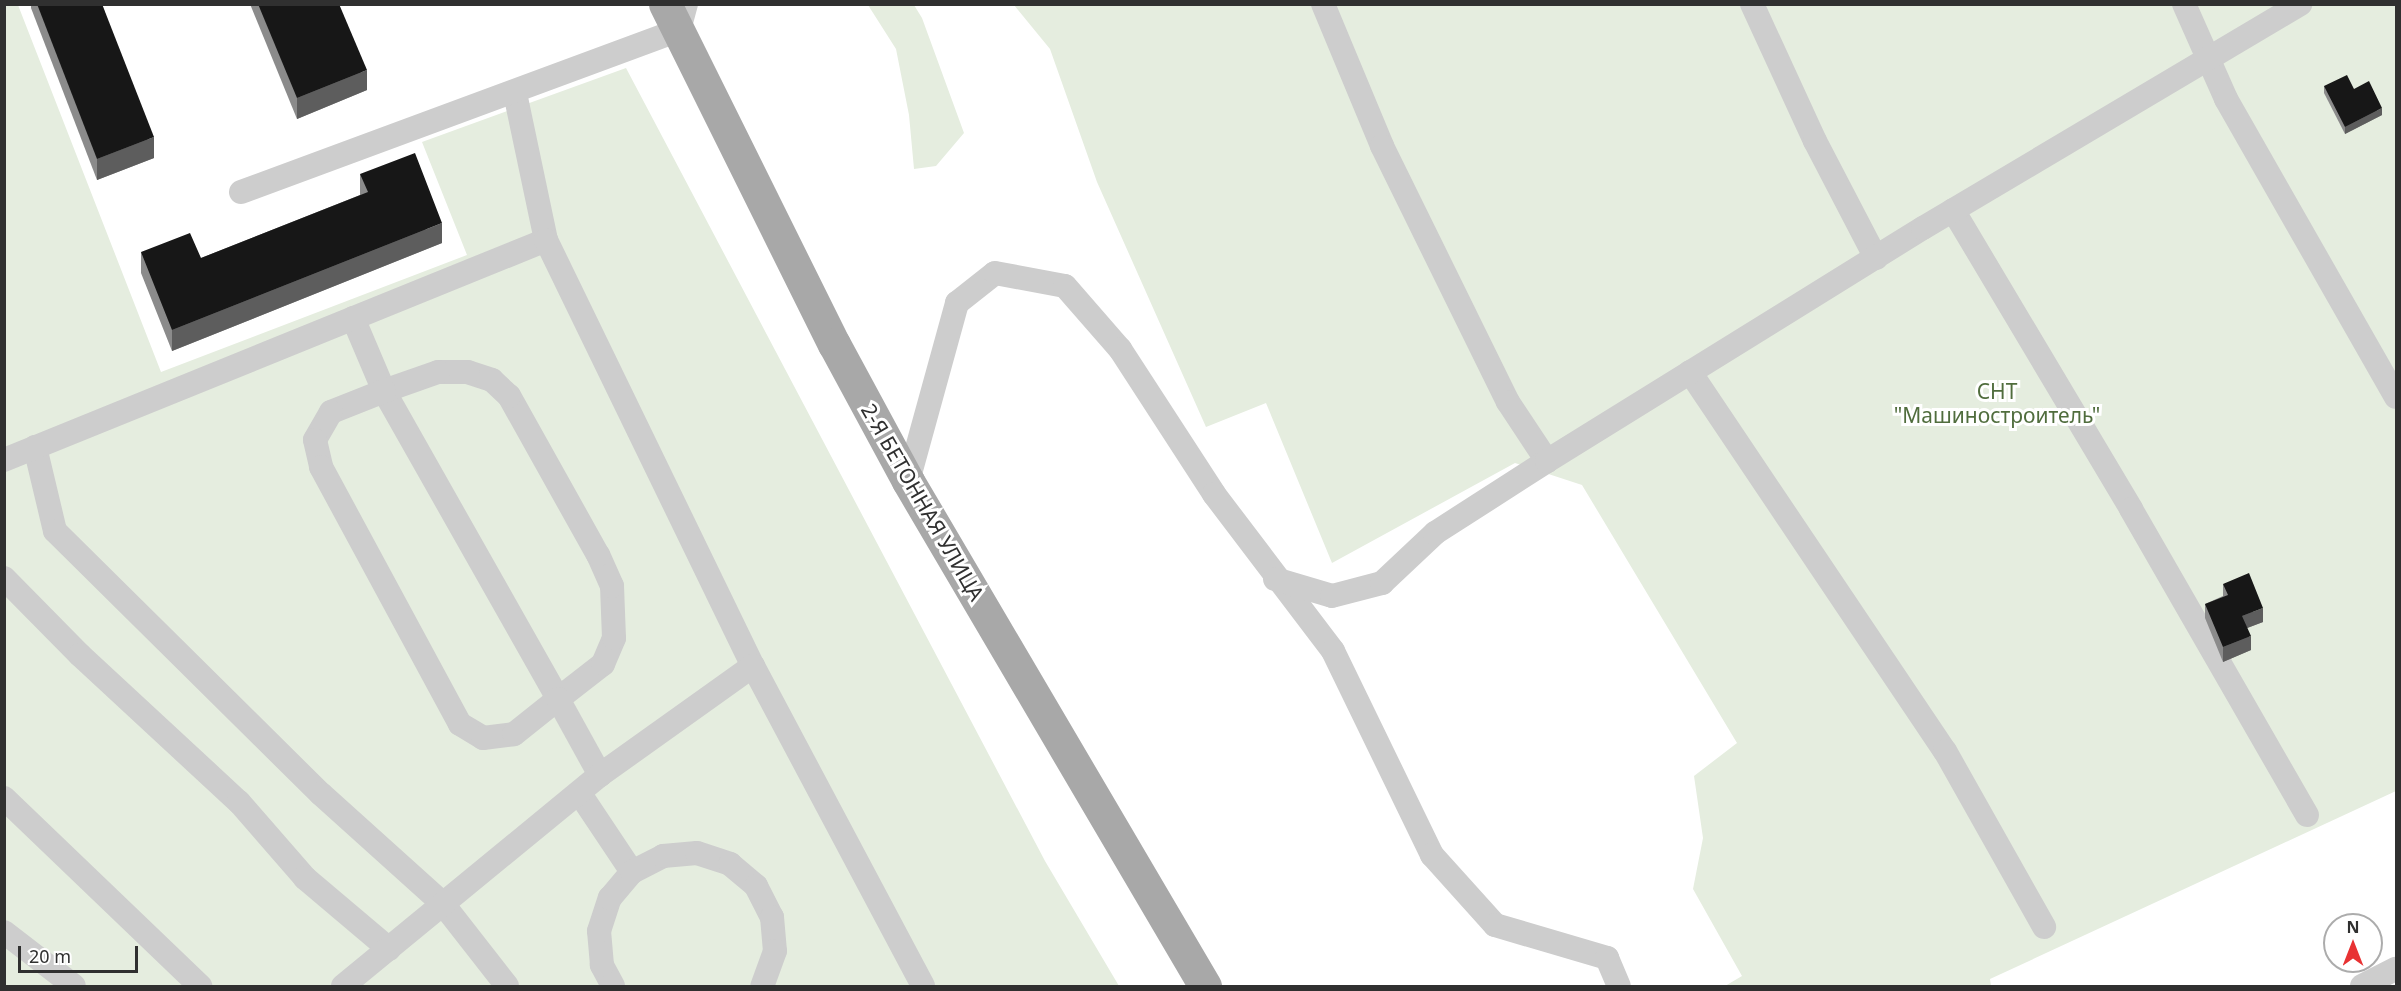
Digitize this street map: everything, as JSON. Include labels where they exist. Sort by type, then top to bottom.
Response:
[{"type":"main road","name":"2-Я БЕТОННАЯ УЛИЦА","points":[[677,13],[834,344],[908,481],[1205,987]]},
{"type":"lane","points":[[1323,4],[1382,146],[1503,391],[1547,460]]},
{"type":"lane","points":[[1752,4],[1815,141],[1876,258]]},
{"type":"lane","points":[[2184,4],[2210,58],[2226,99],[2397,396]]},
{"type":"lane","points":[[1275,579],[1332,596],[1382,583],[1435,533],[1547,460],[1953,210],[2300,4]]},
{"type":"lane","points":[[241,192],[515,93],[677,13]]},
{"type":"lane","points":[[515,93],[546,240],[753,666],[922,982]]},
{"type":"lane","points":[[1953,210],[2131,509],[2307,815]]},
{"type":"lane","points":[[4,460],[546,240]]},
{"type":"lane","points":[[908,481],[957,303],[995,273],[1065,286],[1120,350],[1275,579],[1333,651],[1432,855],[1495,925],[1607,958],[1619,987]]},
{"type":"lane","points":[[353,318],[384,391],[600,775]]},
{"type":"lane","points":[[438,372],[468,372],[492,380],[509,396],[612,586],[614,638],[603,664],[558,699],[514,734],[483,738],[460,724],[321,467],[315,440],[331,412],[438,372]]},
{"type":"lane","points":[[1690,372],[1945,751],[2044,927]]},
{"type":"lane","points":[[35,447],[55,531],[321,794],[443,904],[507,987]]},
{"type":"lane","points":[[4,578],[121,694],[239,802],[306,878],[389,949]]},
{"type":"lane","points":[[343,987],[580,794],[600,775],[753,666]]},
{"type":"lane","points":[[580,794],[632,872]]},
{"type":"lane","points":[[4,798],[200,987]]},
{"type":"lane","points":[[613,987],[602,965],[599,931],[610,898],[632,872],[663,856],[697,853],[730,864],[756,886],[772,917],[775,951],[762,987]]},
{"type":"lane","points":[[4,932],[74,987]]},
{"type":"lane","points":[[2362,987],[2397,969]]},
{"type":"green space","points":[[5,4],[18,5],[161,372],[467,255],[422,142],[626,68],[1045,861],[1119,986],[5,986]]},
{"type":"green space","points":[[868,5],[914,5],[922,18],[964,133],[936,166],[914,169],[909,115],[896,49]]},
{"type":"green space","name":"СНТ \"Машиностроитель\"","points":[[1014,5],[2396,5],[2396,791],[1990,979],[1991,986],[1725,986],[1742,976],[1693,889],[1703,838],[1694,776],[1737,743],[1582,485],[1515,463],[1332,563],[1266,403],[1206,427],[1097,182],[1050,49]]},
{"type":"building","points":[[37,4],[102,4],[154,137],[97,159]]},
{"type":"building","points":[[258,4],[339,4],[367,70],[297,98]]},
{"type":"building","points":[[2347,75],[2354,89],[2369,81],[2382,108],[2345,127],[2324,86]]},
{"type":"building","points":[[415,153],[442,223],[172,330],[141,252],[190,233],[201,258],[368,192],[360,174]]},
{"type":"building","points":[[2249,573],[2263,608],[2242,616],[2251,636],[2223,647],[2205,604],[2228,595],[2223,584]]}]
